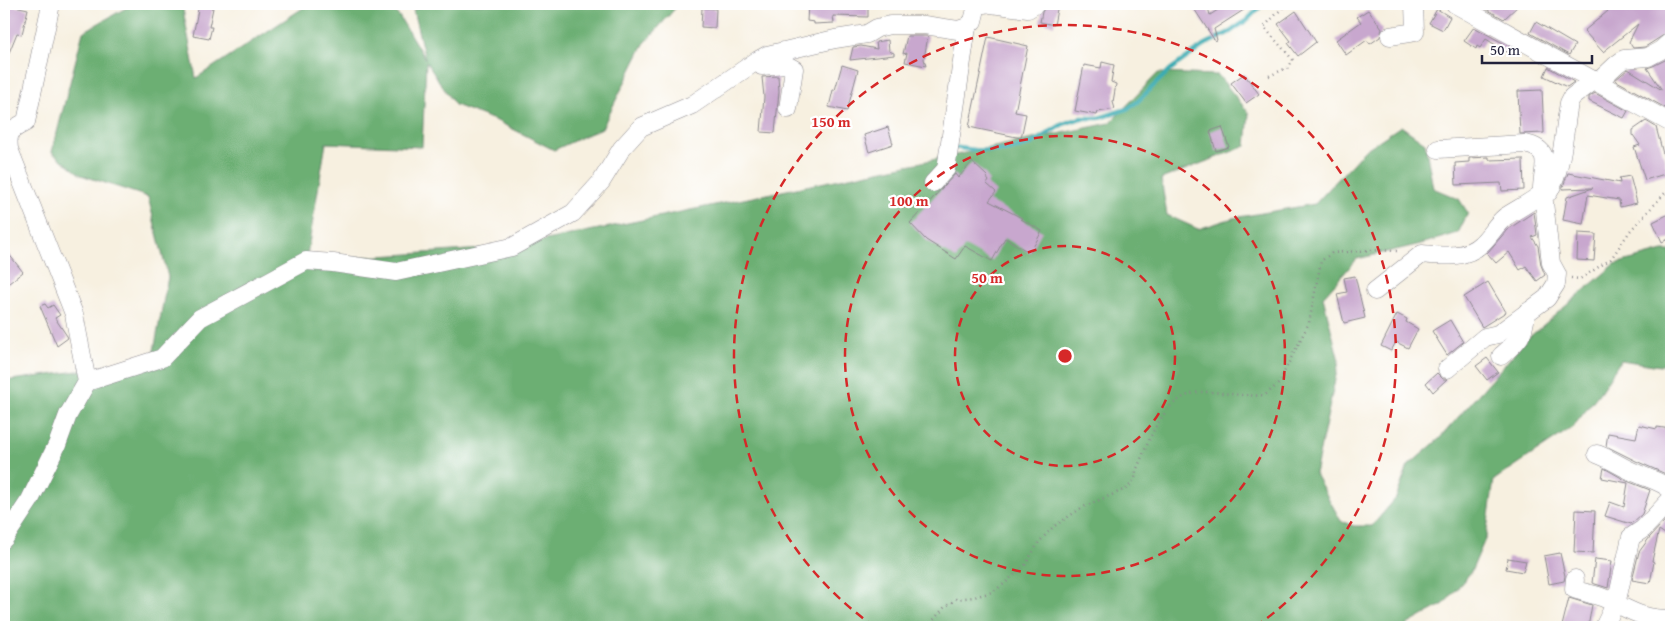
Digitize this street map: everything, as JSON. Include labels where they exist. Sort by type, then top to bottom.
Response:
[{"type":"street","points":[[4,539],[30,500],[57,445],[68,415],[87,382],[74,314],[9,149],[8,138],[12,129],[26,122],[51,4]]},
{"type":"street","points":[[934,183],[946,169],[967,27],[972,21],[979,4],[985,4]]},
{"type":"street","points":[[991,4],[1028,9],[1036,4]]},
{"type":"street","points":[[1390,36],[1415,32],[1414,4]]},
{"type":"street","points":[[1455,4],[1671,123]]},
{"type":"street","points":[[87,382],[162,358],[200,318],[306,261],[396,272],[512,247],[573,213],[601,182],[622,148],[641,127],[692,105],[767,55],[835,39],[867,34],[877,28],[890,25],[924,25],[958,30],[967,27]]},
{"type":"street","points":[[1375,291],[1422,254],[1443,256],[1468,253],[1480,245],[1504,218],[1543,198],[1553,185],[1569,103],[1572,97],[1624,59],[1642,59],[1652,56],[1671,41]]},
{"type":"street","points":[[758,60],[762,66],[785,64],[794,69],[788,109]]},
{"type":"street","points":[[1438,149],[1524,144],[1543,152],[1545,159],[1543,198],[1551,263],[1557,274],[1556,284],[1547,298],[1498,334],[1484,337],[1447,369]]},
{"type":"street","points":[[1501,356],[1519,341],[1525,328],[1526,313]]},
{"type":"street","points":[[1597,454],[1635,473],[1659,481],[1671,490]]},
{"type":"street","points":[[1604,627],[1615,604],[1632,537],[1643,529],[1671,499]]},
{"type":"street","points":[[1575,580],[1574,589],[1602,598],[1635,614],[1671,620]]},
{"type":"street","points":[[1666,627],[1671,620]]},
{"type":"path","points":[[1269,76],[1289,66],[1293,60],[1264,27],[1276,12],[1286,4]]},
{"type":"path","points":[[1557,274],[1580,279],[1594,272],[1611,259],[1630,231],[1665,193],[1671,190]]},
{"type":"path","points":[[927,627],[944,608],[956,599],[992,592],[1004,584],[1025,565],[1039,542],[1053,527],[1083,507],[1128,488],[1135,478],[1136,471],[1162,415],[1174,402],[1192,395],[1209,392],[1232,395],[1265,395],[1278,384],[1309,323],[1321,262],[1332,253],[1371,250],[1422,254]]},
{"type":"green space","points":[[133,4],[182,4],[196,78],[309,4],[387,4],[399,16],[425,59],[413,10],[428,4],[679,4],[644,44],[602,128],[554,150],[497,121],[455,105],[426,62],[422,147],[326,143],[306,261],[512,247],[1110,123],[1158,73],[1218,75],[1249,113],[1246,146],[1161,179],[1167,215],[1198,229],[1233,218],[1315,204],[1365,150],[1401,126],[1425,143],[1433,188],[1459,199],[1468,213],[1458,233],[1357,259],[1323,297],[1339,361],[1315,474],[1341,521],[1354,526],[1372,526],[1396,498],[1408,466],[1439,439],[1527,339],[1615,264],[1663,251],[1671,251],[1671,360],[1660,366],[1621,360],[1600,392],[1573,427],[1494,480],[1486,537],[1471,572],[1444,604],[1403,627],[4,627],[4,381],[152,361],[168,277],[148,197],[81,175],[52,152],[83,32]]},
{"type":"building","points":[[199,4],[212,4],[211,8],[213,8],[209,27],[212,27],[209,39],[193,36]]},
{"type":"building","points":[[808,4],[868,4],[868,17],[833,16],[834,23],[814,24],[814,22],[807,21]]},
{"type":"building","points":[[1047,4],[1058,4],[1054,25],[1040,22],[1042,12]]},
{"type":"building","points":[[1191,4],[1207,4],[1210,15],[1227,4],[1253,4],[1214,29],[1217,40],[1215,41]]},
{"type":"building","points":[[1490,4],[1520,4],[1504,19],[1486,9]]},
{"type":"building","points":[[1601,4],[1671,4],[1671,15],[1665,19],[1670,26],[1668,28],[1670,31],[1645,47],[1633,48],[1629,42],[1638,24],[1603,52],[1584,31],[1608,11]]},
{"type":"building","points":[[10,5],[28,9],[22,34],[17,33],[4,65],[4,30]]},
{"type":"building","points":[[702,8],[716,9],[715,28],[701,27]]},
{"type":"building","points":[[1437,9],[1450,17],[1443,30],[1429,23]]},
{"type":"building","points":[[1368,10],[1382,29],[1380,37],[1370,44],[1367,40],[1346,55],[1336,40],[1361,22],[1357,17]]},
{"type":"building","points":[[1296,11],[1316,42],[1298,56],[1288,43],[1291,41],[1278,24]]},
{"type":"building","points":[[1536,22],[1575,45],[1569,55],[1530,33]]},
{"type":"building","points":[[1474,27],[1510,47],[1507,52],[1486,39],[1480,48],[1477,46],[1476,49],[1464,41]]},
{"type":"building","points":[[907,36],[928,36],[924,59],[926,66],[905,62],[907,53],[903,54]]},
{"type":"building","points":[[988,37],[1028,46],[1015,112],[1026,114],[1021,138],[969,127]]},
{"type":"building","points":[[888,40],[889,51],[894,53],[894,55],[850,60],[853,47],[861,46],[877,49],[876,42]]},
{"type":"building","points":[[1667,59],[1671,68],[1671,111],[1615,80],[1628,69],[1662,90],[1647,68]]},
{"type":"building","points":[[1102,62],[1114,65],[1111,82],[1116,84],[1113,102],[1115,109],[1098,112],[1097,115],[1075,111],[1084,65],[1101,68]]},
{"type":"building","points":[[842,65],[858,70],[847,111],[829,107]]},
{"type":"building","points":[[1548,67],[1574,82],[1567,87],[1544,76]]},
{"type":"building","points":[[1244,74],[1259,94],[1246,103],[1231,83]]},
{"type":"building","points":[[778,76],[779,91],[775,133],[761,132],[764,97],[762,77]]},
{"type":"building","points":[[1542,90],[1544,133],[1520,134],[1518,91]]},
{"type":"building","points":[[1595,93],[1628,111],[1624,118],[1589,101],[1589,97]]},
{"type":"building","points":[[1646,121],[1656,127],[1668,173],[1645,180],[1634,147],[1640,145],[1633,135],[1633,130]]},
{"type":"building","points":[[888,127],[893,144],[869,152],[864,135]]},
{"type":"building","points":[[1222,127],[1229,147],[1216,151],[1210,131]]},
{"type":"building","points":[[1489,157],[1489,160],[1523,159],[1524,190],[1502,191],[1501,183],[1456,185],[1455,163],[1469,162],[1469,158]]},
{"type":"building","points":[[972,162],[987,176],[989,181],[987,184],[996,192],[989,201],[1042,231],[1030,253],[1005,238],[992,261],[965,246],[956,259],[926,240],[910,223],[955,174],[958,178]]},
{"type":"building","points":[[1568,173],[1620,183],[1619,178],[1630,176],[1637,203],[1620,207],[1619,200],[1588,195],[1583,224],[1563,220],[1567,197],[1593,188],[1562,189]]},
{"type":"building","points":[[1534,212],[1537,235],[1532,237],[1538,246],[1541,265],[1545,275],[1537,281],[1526,266],[1520,270],[1509,252],[1496,263],[1487,253],[1507,230]]},
{"type":"building","points":[[1671,213],[1671,238],[1662,242],[1653,222]]},
{"type":"building","points":[[1578,233],[1596,234],[1594,261],[1577,260]]},
{"type":"building","points":[[4,248],[23,272],[4,287]]},
{"type":"building","points":[[1355,276],[1365,318],[1344,323],[1337,294],[1347,292],[1344,278]]},
{"type":"building","points":[[1488,282],[1506,312],[1482,327],[1464,297]]},
{"type":"building","points":[[45,304],[48,308],[53,305],[60,315],[55,318],[68,338],[57,346],[40,306]]},
{"type":"building","points":[[1397,314],[1407,319],[1406,322],[1418,329],[1408,348],[1396,342],[1391,351],[1381,346]]},
{"type":"building","points":[[1450,320],[1463,342],[1447,355],[1432,331]]},
{"type":"building","points":[[1487,358],[1498,372],[1487,380],[1476,366]]},
{"type":"building","points":[[1437,373],[1443,379],[1447,379],[1433,392],[1426,383]]},
{"type":"building","points":[[1639,425],[1657,429],[1657,427],[1671,429],[1671,461],[1668,475],[1606,446],[1608,433],[1636,438]]},
{"type":"building","points":[[1604,468],[1627,481],[1650,490],[1642,514],[1631,524],[1605,516],[1610,502],[1624,507],[1628,483],[1602,478]]},
{"type":"building","points":[[1576,510],[1595,511],[1593,553],[1574,552]]},
{"type":"building","points":[[1671,514],[1671,538],[1659,530],[1652,561],[1654,562],[1650,583],[1632,580],[1639,552]]},
{"type":"building","points":[[1560,553],[1565,576],[1564,581],[1549,584],[1544,556]]},
{"type":"building","points":[[1508,558],[1526,561],[1523,572],[1506,569]]},
{"type":"building","points":[[1595,559],[1612,561],[1608,588],[1592,583]]},
{"type":"building","points":[[1569,598],[1592,605],[1588,627],[1562,626]]},
{"type":"waterway","points":[[952,147],[1004,151],[1029,145],[1063,124],[1081,118],[1099,118],[1127,109],[1137,102],[1171,69],[1206,44],[1230,32],[1247,20],[1263,4]]}]
